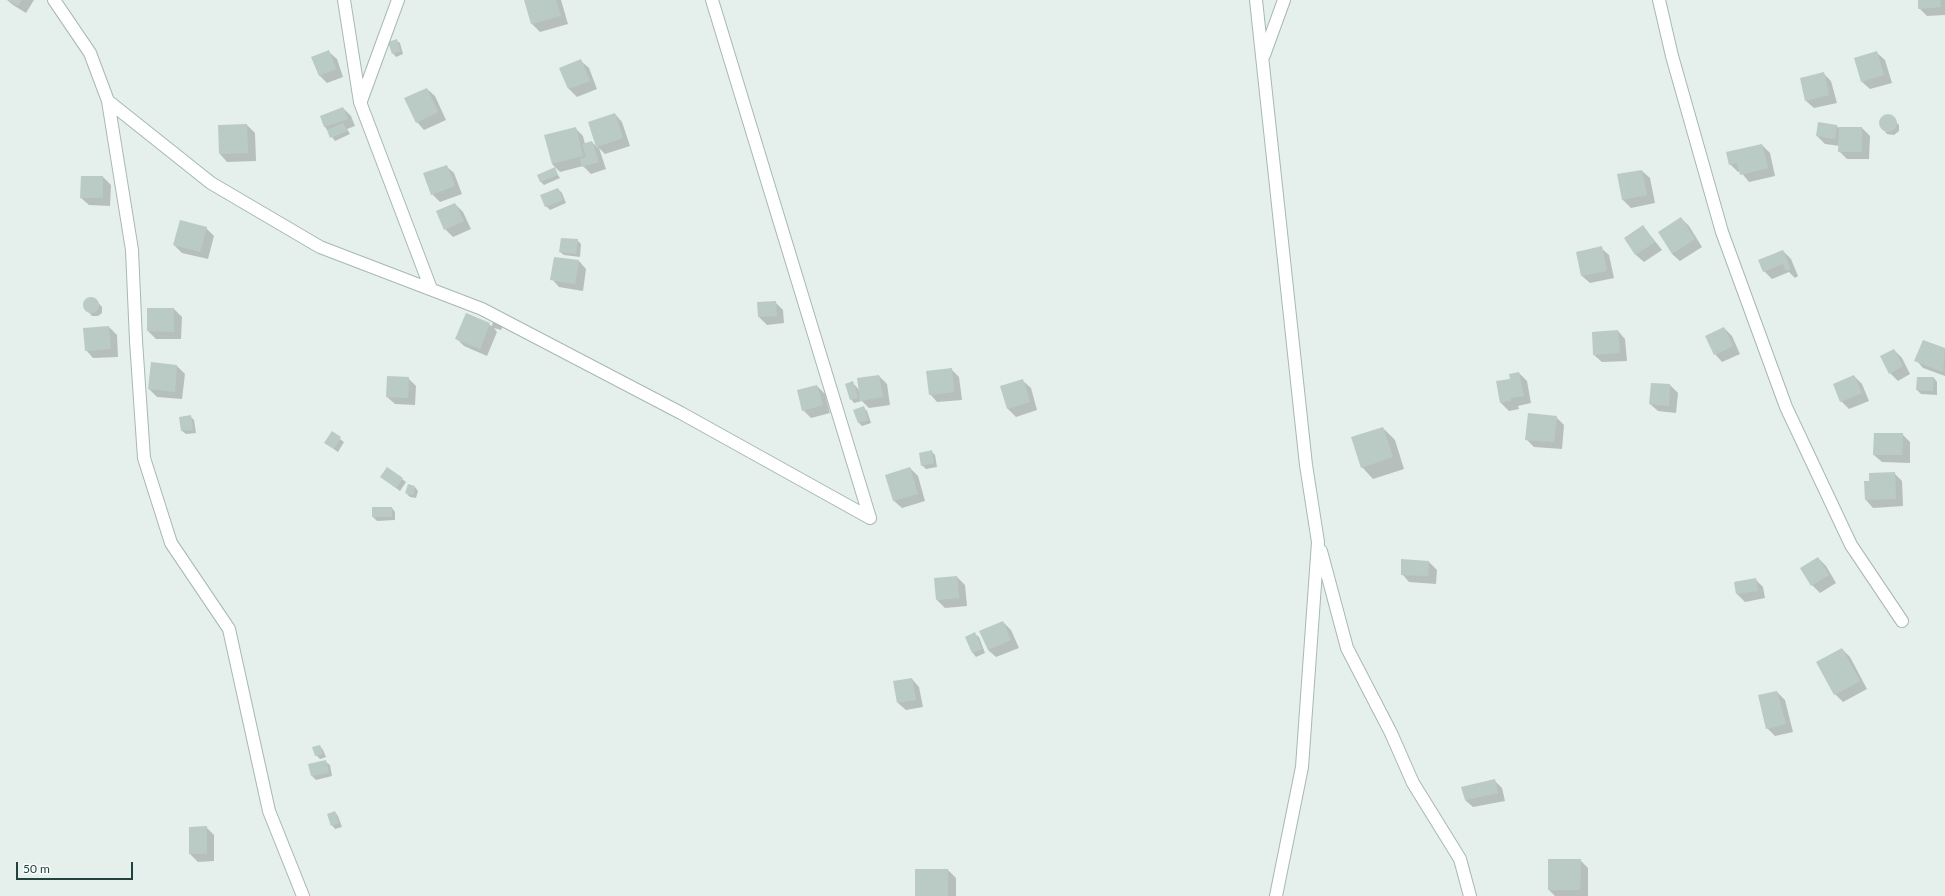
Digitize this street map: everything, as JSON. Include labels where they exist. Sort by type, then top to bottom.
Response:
[{"type":"street","points":[[54,0],[90,53],[108,101],[132,250],[136,341],[144,458],[171,543],[229,629],[269,810],[304,896]]},
{"type":"street","points":[[344,0],[360,102],[431,289]]},
{"type":"street","points":[[360,102],[398,0]]},
{"type":"street","points":[[108,101],[211,183],[320,247],[482,309],[674,410],[870,518],[712,0]]},
{"type":"street","points":[[1256,0],[1306,465],[1318,542],[1347,648],[1391,733],[1413,783],[1460,859],[1470,896]]},
{"type":"street","points":[[1263,58],[1284,0]]},
{"type":"street","points":[[1659,0],[1672,56],[1722,232],[1786,406],[1851,545],[1902,621]]},
{"type":"street","points":[[1276,896],[1302,767],[1318,542]]},
{"type":"building","points":[[8,0],[22,0],[18,6]]},
{"type":"building","points":[[524,0],[556,0],[561,16],[531,24]]},
{"type":"building","points":[[1918,0],[1940,0],[1941,7],[1918,9]]},
{"type":"building","points":[[397,39],[400,51],[392,54],[388,42]]},
{"type":"building","points":[[329,50],[336,69],[319,76],[311,57]]},
{"type":"building","points":[[1877,51],[1884,75],[1861,82],[1854,58]]},
{"type":"building","points":[[581,59],[590,81],[568,89],[559,68]]},
{"type":"building","points":[[1824,72],[1829,95],[1805,101],[1800,78]]},
{"type":"building","points":[[427,88],[438,112],[416,123],[404,98]]},
{"type":"building","points":[[343,107],[348,119],[324,127],[320,116]]},
{"type":"building","points":[[615,113],[623,138],[596,147],[588,122]]},
{"type":"building","points":[[1888,114],[1894,117],[1897,123],[1894,129],[1888,132],[1882,129],[1879,123],[1882,117]]},
{"type":"building","points":[[1818,122],[1837,125],[1835,139],[1816,136]]},
{"type":"building","points":[[343,123],[347,131],[330,138],[327,130]]},
{"type":"building","points":[[247,124],[248,153],[219,154],[218,125]]},
{"type":"building","points":[[576,127],[583,156],[552,164],[544,135]]},
{"type":"building","points":[[1839,127],[1862,127],[1862,152],[1838,152]]},
{"type":"building","points":[[592,141],[599,162],[582,167],[580,159],[586,157],[582,144]]},
{"type":"building","points":[[1762,144],[1768,168],[1740,175],[1737,163],[1729,165],[1726,152]]},
{"type":"building","points":[[447,165],[455,186],[431,195],[423,173]]},
{"type":"building","points":[[555,167],[558,175],[540,182],[537,175]]},
{"type":"building","points":[[1642,170],[1647,195],[1622,200],[1617,174]]},
{"type":"building","points":[[81,176],[103,176],[103,198],[80,198]]},
{"type":"building","points":[[558,188],[563,200],[545,207],[540,195]]},
{"type":"building","points":[[455,203],[464,221],[444,230],[436,211]]},
{"type":"building","points":[[1681,217],[1695,239],[1672,254],[1658,232]]},
{"type":"building","points":[[180,220],[207,227],[200,252],[173,245]]},
{"type":"building","points":[[1643,225],[1655,242],[1635,255],[1624,238]]},
{"type":"building","points":[[561,238],[578,239],[576,254],[559,252]]},
{"type":"building","points":[[1602,246],[1607,271],[1581,276],[1576,252]]},
{"type":"building","points":[[1783,250],[1791,269],[1786,271],[1783,264],[1763,272],[1758,260]]},
{"type":"building","points":[[554,257],[579,260],[575,284],[550,280]]},
{"type":"building","points":[[91,297],[97,299],[99,305],[97,311],[91,313],[85,311],[83,305],[85,299]]},
{"type":"building","points":[[776,301],[777,316],[758,317],[757,302]]},
{"type":"building","points":[[147,308],[174,308],[174,332],[147,331]]},
{"type":"building","points":[[466,313],[490,323],[480,349],[455,339]]},
{"type":"building","points":[[109,326],[111,349],[85,351],[83,328]]},
{"type":"building","points":[[1724,327],[1733,346],[1714,355],[1705,336]]},
{"type":"building","points":[[1618,330],[1620,353],[1593,355],[1592,332]]},
{"type":"building","points":[[1923,340],[1945,348],[1943,372],[1914,361]]},
{"type":"building","points":[[1894,349],[1903,366],[1889,374],[1880,356]]},
{"type":"building","points":[[151,362],[177,365],[175,392],[148,389]]},
{"type":"building","points":[[952,368],[954,392],[929,395],[926,371]]},
{"type":"building","points":[[1519,372],[1524,396],[1511,398],[1511,401],[1500,403],[1496,381],[1510,379],[1509,374]]},
{"type":"building","points":[[879,375],[883,397],[860,401],[857,378]]},
{"type":"building","points":[[1854,375],[1862,393],[1840,402],[1833,384]]},
{"type":"building","points":[[387,376],[409,377],[408,398],[386,397]]},
{"type":"building","points":[[1917,377],[1934,377],[1933,391],[1916,390]]},
{"type":"building","points":[[1023,379],[1030,402],[1007,409],[1000,386]]},
{"type":"building","points":[[853,381],[858,398],[850,400],[845,384]]},
{"type":"building","points":[[1651,383],[1670,384],[1669,406],[1649,404]]},
{"type":"building","points":[[817,385],[823,405],[802,411],[797,390]]},
{"type":"building","points":[[864,406],[868,420],[858,423],[853,410]]},
{"type":"building","points":[[1528,413],[1557,416],[1554,442],[1525,440]]},
{"type":"building","points":[[191,415],[193,430],[181,431],[179,417]]},
{"type":"building","points":[[1383,427],[1393,457],[1361,468],[1351,437]]},
{"type":"building","points":[[332,431],[341,437],[334,449],[324,443]]},
{"type":"building","points":[[1874,433],[1903,433],[1902,455],[1873,455]]},
{"type":"building","points":[[932,450],[934,463],[921,466],[919,453]]},
{"type":"building","points":[[387,467],[403,478],[396,488],[380,477]]},
{"type":"building","points":[[910,467],[918,494],[893,501],[885,475]]},
{"type":"building","points":[[1895,472],[1896,499],[1865,500],[1864,481],[1869,481],[1869,473]]},
{"type":"building","points":[[408,484],[415,486],[413,495],[405,493]]},
{"type":"building","points":[[372,507],[392,507],[392,517],[372,517]]},
{"type":"building","points":[[1818,557],[1829,575],[1811,586],[1800,568]]},
{"type":"building","points":[[1401,559],[1429,561],[1428,576],[1401,575]]},
{"type":"building","points":[[957,576],[959,598],[936,600],[934,578]]},
{"type":"building","points":[[1756,578],[1758,591],[1736,594],[1734,582]]},
{"type":"building","points":[[1003,621],[1011,640],[988,650],[979,631]]},
{"type":"building","points":[[975,632],[982,649],[972,653],[965,637]]},
{"type":"building","points":[[1842,648],[1860,681],[1834,695],[1816,662]]},
{"type":"building","points":[[912,678],[916,700],[897,703],[893,681]]},
{"type":"building","points":[[1777,691],[1786,724],[1766,729],[1758,695]]},
{"type":"building","points":[[320,745],[323,754],[315,756],[312,747]]},
{"type":"building","points":[[326,760],[329,773],[311,776],[308,764]]},
{"type":"building","points":[[1495,779],[1498,793],[1465,800],[1461,787]]},
{"type":"building","points":[[335,811],[339,823],[331,826],[327,814]]},
{"type":"building","points":[[207,826],[207,854],[189,854],[189,827]]},
{"type":"building","points":[[1548,859],[1581,859],[1580,890],[1548,890]]},
{"type":"building","points":[[915,869],[948,869],[948,896],[915,896]]}]
